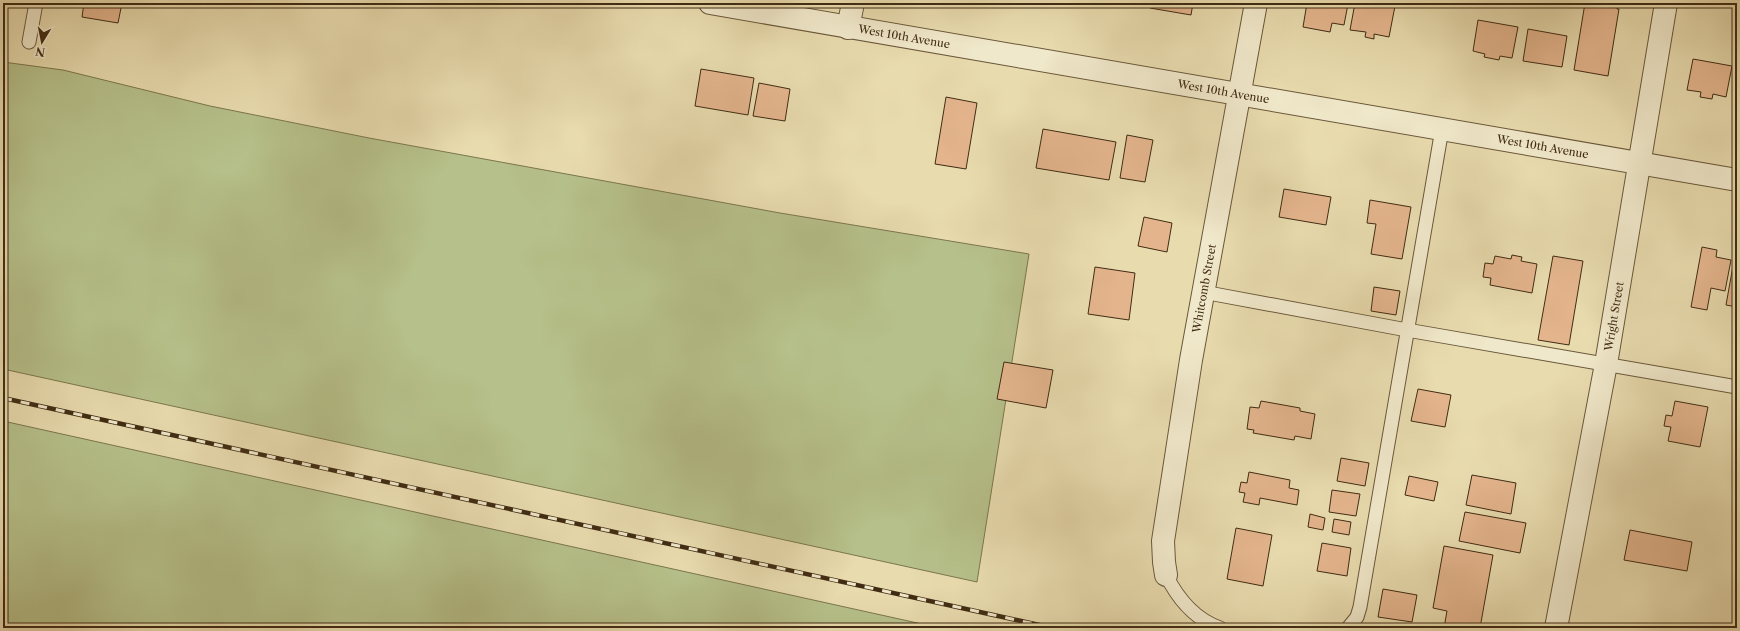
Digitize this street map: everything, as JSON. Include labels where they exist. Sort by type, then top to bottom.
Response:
[{"type":"street","name":"West 10th Avenue","points":[[710,3],[1737,180]]},
{"type":"street","points":[[848,28],[852,3]]},
{"type":"street","name":"Whitcomb Street","points":[[1166,575],[1163,541],[1203,292],[1256,3]]},
{"type":"street","name":"Wright Street","points":[[1556,628],[1606,364],[1666,3]]},
{"type":"lane","points":[[29,42],[36,3]]},
{"type":"lane","points":[[1348,628],[1357,617],[1360,607],[1442,129]]},
{"type":"lane","points":[[1203,292],[1407,330],[1737,387]]},
{"type":"lane","points":[[1166,575],[1174,591],[1185,606],[1198,618],[1220,628]]},
{"type":"green space","points":[[3,62],[63,70],[210,106],[369,138],[780,213],[1029,254],[977,582],[3,369]]},
{"type":"green space","points":[[3,421],[940,628],[3,628]]},
{"type":"building","points":[[84,3],[122,3],[118,23],[82,17]]},
{"type":"building","points":[[1151,3],[1193,3],[1191,15],[1150,8]]},
{"type":"building","points":[[1307,3],[1348,4],[1344,25],[1332,23],[1330,32],[1303,27]]},
{"type":"building","points":[[1355,3],[1379,3],[1395,6],[1389,37],[1374,34],[1374,39],[1365,37],[1366,32],[1350,30]]},
{"type":"building","points":[[1585,3],[1618,3],[1617,9],[1619,9],[1608,76],[1574,70]]},
{"type":"building","points":[[1724,3],[1737,3],[1737,7],[1724,5]]},
{"type":"building","points":[[1478,20],[1518,27],[1512,58],[1500,56],[1499,60],[1484,57],[1485,54],[1473,51]]},
{"type":"building","points":[[1528,29],[1567,36],[1562,67],[1523,61]]},
{"type":"building","points":[[1693,59],[1732,66],[1726,97],[1713,94],[1712,99],[1700,97],[1701,92],[1687,90]]},
{"type":"building","points":[[701,69],[754,78],[748,115],[695,106]]},
{"type":"building","points":[[759,83],[790,89],[785,121],[753,116]]},
{"type":"building","points":[[946,97],[977,103],[966,169],[935,164]]},
{"type":"building","points":[[1043,129],[1116,142],[1109,180],[1036,168]]},
{"type":"building","points":[[1127,135],[1153,140],[1145,182],[1120,178]]},
{"type":"building","points":[[1284,189],[1331,197],[1326,225],[1279,217]]},
{"type":"building","points":[[1370,200],[1411,207],[1402,259],[1371,254],[1376,224],[1367,223]]},
{"type":"building","points":[[1144,217],[1172,223],[1167,252],[1138,246]]},
{"type":"building","points":[[1702,247],[1717,250],[1716,257],[1731,260],[1725,291],[1711,288],[1707,310],[1691,307]]},
{"type":"building","points":[[1737,249],[1737,307],[1726,305]]},
{"type":"building","points":[[1512,255],[1522,257],[1521,261],[1537,264],[1532,293],[1490,285],[1491,278],[1483,277],[1485,263],[1493,264],[1495,256],[1511,259]]},
{"type":"building","points":[[1553,256],[1583,261],[1569,345],[1538,340]]},
{"type":"building","points":[[1095,267],[1135,273],[1129,320],[1088,314]]},
{"type":"building","points":[[1374,287],[1400,291],[1396,315],[1371,311]]},
{"type":"building","points":[[1004,362],[1053,370],[1046,408],[997,399]]},
{"type":"building","points":[[1418,389],[1451,395],[1445,427],[1411,421]]},
{"type":"building","points":[[1261,401],[1300,408],[1300,411],[1315,414],[1311,439],[1295,436],[1294,440],[1253,433],[1254,430],[1247,429],[1250,407],[1259,408]]},
{"type":"building","points":[[1675,401],[1708,407],[1700,447],[1668,441],[1671,427],[1664,426],[1666,415],[1672,416]]},
{"type":"building","points":[[1341,458],[1369,463],[1365,486],[1337,481]]},
{"type":"building","points":[[1249,472],[1290,480],[1289,488],[1299,490],[1297,505],[1260,498],[1259,505],[1243,502],[1245,493],[1239,492],[1241,482],[1247,483]]},
{"type":"building","points":[[1472,475],[1516,483],[1511,514],[1466,505]]},
{"type":"building","points":[[1409,476],[1438,482],[1434,501],[1405,495]]},
{"type":"building","points":[[1332,490],[1360,494],[1356,516],[1329,512]]},
{"type":"building","points":[[1465,512],[1526,523],[1520,553],[1459,541]]},
{"type":"building","points":[[1310,514],[1325,518],[1323,530],[1308,527]]},
{"type":"building","points":[[1334,519],[1351,522],[1349,535],[1332,532]]},
{"type":"building","points":[[1236,528],[1272,535],[1263,586],[1227,579]]},
{"type":"building","points":[[1630,530],[1692,542],[1687,571],[1624,560]]},
{"type":"building","points":[[1322,543],[1351,548],[1347,576],[1317,571]]},
{"type":"building","points":[[1444,546],[1493,555],[1480,628],[1444,628],[1447,611],[1433,608]]},
{"type":"building","points":[[1383,589],[1417,595],[1412,622],[1378,617]]},
{"type":"railway","points":[[3,398],[1053,628]]}]
